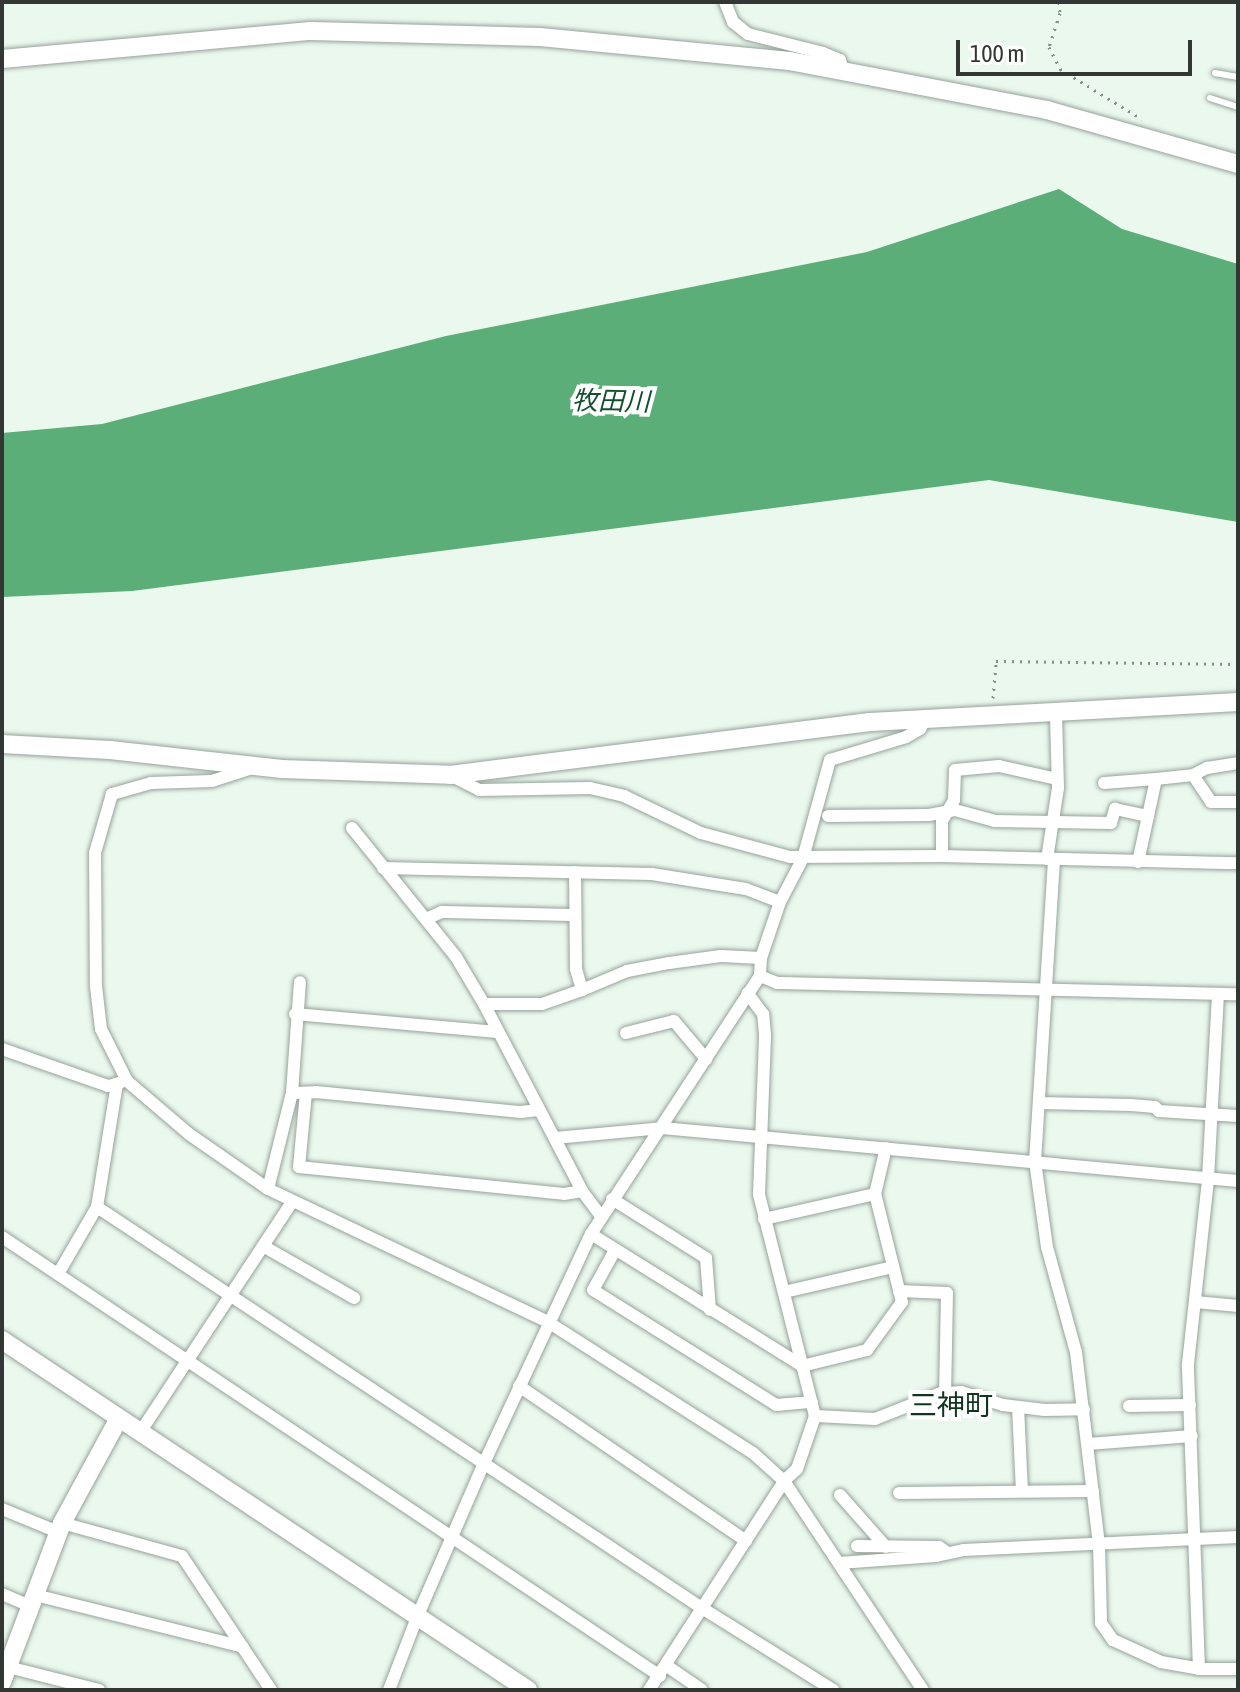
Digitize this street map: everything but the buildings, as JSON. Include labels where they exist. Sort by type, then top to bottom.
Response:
[{"type":"street","points":[[725,2],[733,22],[748,34],[840,60],[843,71]]},
{"type":"street","points":[[2,59],[311,31],[540,37],[790,61],[1047,110],[1238,164]]},
{"type":"street","points":[[2,744],[110,750],[256,766],[450,775],[927,717],[1056,715],[1238,702]]},
{"type":"street","points":[[1056,715],[1057,779],[1052,823],[1035,1161],[1047,1247],[1076,1352],[1099,1544],[1101,1623],[1113,1640],[1161,1662],[1199,1669],[1238,1669]]},
{"type":"street","points":[[389,1690],[485,1461],[591,1234],[760,976],[761,958],[780,902],[803,858],[830,760],[906,737],[920,729],[927,717]]},
{"type":"street","points":[[1104,783],[1193,775],[1207,768],[1238,763]]},
{"type":"street","points":[[256,766],[212,781],[151,783],[112,794],[95,853],[96,986],[101,1029],[122,1082],[268,1189],[548,1322],[753,1453],[784,1481],[923,1690]]},
{"type":"street","points":[[942,856],[942,821],[954,800],[955,770],[999,766],[1057,779]]},
{"type":"street","points":[[450,775],[479,790],[590,788],[624,796],[701,833],[803,858],[942,856],[1238,863]]},
{"type":"street","points":[[1193,775],[1211,802],[1238,802]]},
{"type":"street","points":[[1138,862],[1156,779]]},
{"type":"street","points":[[828,816],[929,815],[955,810],[995,821],[1111,823],[1115,809],[1148,816]]},
{"type":"street","points":[[352,828],[456,957],[582,1191],[601,1216]]},
{"type":"street","points":[[383,868],[652,874],[746,889],[780,902]]},
{"type":"street","points":[[575,872],[576,969],[582,990]]},
{"type":"street","points":[[426,919],[442,912],[575,915]]},
{"type":"street","points":[[484,1004],[542,1004],[627,971],[669,963],[721,956],[761,958]]},
{"type":"street","points":[[760,976],[777,983],[1238,994]]},
{"type":"street","points":[[300,982],[295,1014],[299,1167],[564,1194],[582,1191]]},
{"type":"street","points":[[649,1690],[784,1481],[797,1469],[815,1416],[759,1194],[765,1035],[763,1014],[747,993]]},
{"type":"street","points":[[1199,1669],[1188,1364],[1208,1179],[1218,994]]},
{"type":"street","points":[[295,1014],[497,1032]]},
{"type":"street","points":[[626,1033],[674,1021],[706,1059]]},
{"type":"street","points":[[2,1049],[108,1086],[122,1082]]},
{"type":"street","points":[[58,1274],[97,1207],[122,1082]]},
{"type":"street","points":[[268,1189],[299,1093]]},
{"type":"street","points":[[299,1093],[521,1112],[538,1110]]},
{"type":"street","points":[[1039,1103],[1131,1105],[1155,1107],[1159,1111],[1238,1116]]},
{"type":"street","points":[[555,1138],[662,1128],[1238,1181]]},
{"type":"street","points":[[591,1234],[614,1252],[802,1366],[867,1350],[902,1302],[875,1194],[886,1148]]},
{"type":"street","points":[[764,1219],[875,1194]]},
{"type":"street","points":[[612,1199],[706,1258],[710,1310]]},
{"type":"street","points":[[141,1431],[292,1202]]},
{"type":"street","points":[[97,1207],[485,1461],[702,1608],[833,1690]]},
{"type":"street","points":[[2,1237],[453,1536],[663,1671],[702,1690]]},
{"type":"street","points":[[263,1246],[354,1298]]},
{"type":"street","points":[[614,1252],[593,1290],[776,1405],[812,1402]]},
{"type":"street","points":[[784,1292],[893,1267]]},
{"type":"street","points":[[899,1291],[947,1293],[945,1393]]},
{"type":"street","points":[[1196,1302],[1238,1306]]},
{"type":"street","points":[[2,1340],[528,1690]]},
{"type":"street","points":[[519,1386],[746,1541]]},
{"type":"street","points":[[815,1416],[875,1419],[945,1393],[961,1392],[1018,1407],[1084,1409]]},
{"type":"street","points":[[1129,1406],[1190,1405]]},
{"type":"street","points":[[1018,1407],[1022,1491]]},
{"type":"street","points":[[99,1690],[5,1674],[60,1527],[119,1418]]},
{"type":"street","points":[[1088,1444],[1192,1436]]},
{"type":"street","points":[[899,1493],[1093,1491]]},
{"type":"street","points":[[840,1495],[886,1547]]},
{"type":"street","points":[[2,1509],[60,1527],[182,1556],[271,1690]]},
{"type":"street","points":[[839,1563],[948,1553],[1238,1537]]},
{"type":"street","points":[[857,1546],[939,1547],[948,1553]]},
{"type":"street","points":[[2,1594],[243,1647]]},
{"type":"lane","points":[[1215,73],[1238,77]]},
{"type":"lane","points":[[1210,98],[1238,107]]},
{"type":"path","points":[[1059,2],[1060,13],[1049,47],[1060,69],[1138,116],[1149,125],[1152,140]]},
{"type":"path","points":[[989,716],[996,661],[1238,664]]},
{"type":"water","name":"牧田川","points":[[1059,189],[1122,229],[1238,264],[1238,522],[989,480],[132,591],[2,597],[2,433],[102,424],[446,336],[867,252]]},
{"type":"district","name":"三神町","points":[[951,1405]]}]
